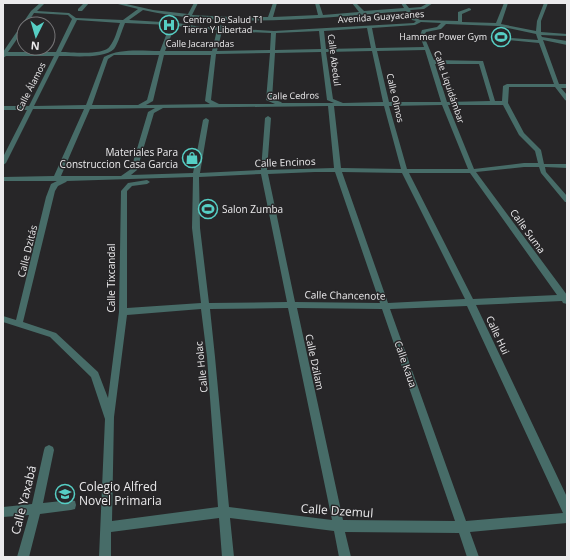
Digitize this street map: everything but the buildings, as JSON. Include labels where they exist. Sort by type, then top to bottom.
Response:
[{"type":"street","points":[[30,16],[43,3]]},
{"type":"street","points":[[80,10],[87,3]]},
{"type":"street","points":[[119,3],[189,16],[222,24]]},
{"type":"street","points":[[189,16],[196,3]]},
{"type":"street","points":[[270,18],[275,3]]},
{"type":"street","points":[[317,3],[321,16]]},
{"type":"street","points":[[354,3],[362,12]]},
{"type":"street","points":[[403,3],[414,19],[420,21]]},
{"type":"street","points":[[33,12],[69,14],[75,19],[174,24],[222,24],[270,18],[321,16],[422,8],[431,3]]},
{"type":"street","points":[[498,25],[506,3]]},
{"type":"street","points":[[546,3],[539,21],[539,38],[557,86],[567,99]]},
{"type":"street","points":[[4,55],[94,54],[107,51],[112,48],[123,22],[142,8]]},
{"type":"street","points":[[460,22],[460,13],[469,9]]},
{"type":"street","name":"Calle Álamos","points":[[3,163],[75,19]]},
{"type":"street","name":"Avenida Guayacanes","points":[[222,24],[274,32],[415,24],[420,21],[460,22],[498,25],[539,38],[567,34]]},
{"type":"street","name":"Calle Liquidámbar","points":[[445,22],[439,28],[422,32],[444,104],[472,171]]},
{"type":"street","points":[[137,107],[150,101],[162,53],[174,24]]},
{"type":"street","points":[[222,24],[214,53],[208,101],[225,106]]},
{"type":"street","name":"Calle Olmos","points":[[369,27],[386,104],[404,172]]},
{"type":"street","name":"Calle Abedul","points":[[321,30],[330,100],[346,105]]},
{"type":"street","points":[[274,32],[269,100],[276,103],[295,105]]},
{"type":"street","points":[[4,55],[16,37]]},
{"type":"street","points":[[499,38],[539,38],[567,43]]},
{"type":"street","name":"Calle Jacarandas","points":[[56,181],[88,107],[106,58],[113,54],[426,48]]},
{"type":"street","points":[[432,62],[481,62],[493,103]]},
{"type":"street","points":[[567,86],[509,85],[506,86],[505,103],[521,134],[538,150],[543,172],[567,200]]},
{"type":"street","name":"Calle Cedros","points":[[3,108],[505,103]]},
{"type":"street","points":[[331,105],[338,171]]},
{"type":"street","points":[[124,177],[134,170],[151,112],[164,107]]},
{"type":"street","name":"Calle Dzilam","points":[[268,118],[264,172],[345,557]]},
{"type":"street","name":"Calle Holac","points":[[206,120],[196,175],[196,228],[205,306],[228,557]]},
{"type":"street","name":"Calle Encinos","points":[[56,181],[91,180],[97,178],[264,172],[472,171],[524,165],[567,166]]},
{"type":"street","name":"Calle Kaua","points":[[338,171],[473,557]]},
{"type":"street","name":"Calle Suma","points":[[472,171],[566,300]]},
{"type":"street","name":"Calle Hui","points":[[404,172],[470,302],[567,509]]},
{"type":"street","name":"Calle Tixcandal","points":[[105,557],[110,419],[123,312],[124,191],[130,184],[165,181],[172,176]]},
{"type":"street","points":[[3,179],[56,181]]},
{"type":"street","name":"Calle Dzitás","points":[[19,323],[49,197],[56,181]]},
{"type":"street","name":"Calle Chancenote","points":[[123,312],[205,306],[386,306],[566,300]]},
{"type":"street","points":[[3,319],[53,335],[95,375],[110,419]]},
{"type":"street","name":"Calle Yaxabá","points":[[23,557],[36,510],[49,450]]},
{"type":"street","points":[[3,512],[36,510],[71,505]]},
{"type":"street","name":"Calle Dzemul","points":[[106,527],[225,512],[338,526],[463,527],[567,518]]},
{"type":"place","name":"Centro De Salud T1 Tierra Y Libertad","points":[[169,25]]},
{"type":"place","name":"Hammer Power Gym","points":[[501,37]]},
{"type":"place","name":"Materiales Para Construccion Casa Garcia","points":[[192,158]]},
{"type":"place","name":"Salon Zumba","points":[[208,209]]},
{"type":"place","name":"Colegio Alfred Novel Primaria","points":[[65,494]]}]
